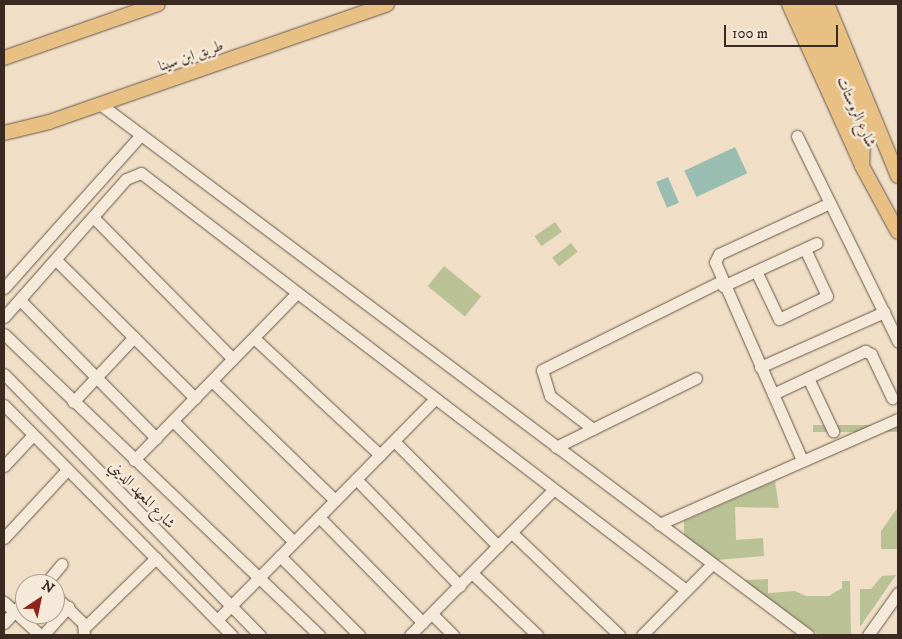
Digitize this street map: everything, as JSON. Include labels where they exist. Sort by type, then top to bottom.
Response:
[{"type":"main road","points":[[4,58],[158,4]]},
{"type":"main road","name":"طريق ابن سينا","points":[[4,133],[100,104],[387,4]]},
{"type":"main road","name":"شارع الروستات","points":[[789,4],[862,166],[898,232]]},
{"type":"main road","points":[[802,4],[863,142],[862,166]]},
{"type":"main road","points":[[814,4],[870,128],[888,152]]},
{"type":"main road","name":"شارع الروستات","points":[[827,4],[898,176]]},
{"type":"street","points":[[100,104],[808,635]]},
{"type":"street","points":[[4,288],[141,135]]},
{"type":"street","points":[[798,136],[898,341]]},
{"type":"street","points":[[4,317],[126,180],[141,173],[295,295],[686,590]]},
{"type":"street","points":[[802,460],[722,283],[715,262],[719,254],[830,203]]},
{"type":"street","points":[[93,217],[233,359]]},
{"type":"street","points":[[593,429],[550,396],[542,370],[722,283],[756,271],[817,243]]},
{"type":"street","points":[[756,271],[779,319],[827,296],[805,249]]},
{"type":"street","points":[[56,260],[195,398]]},
{"type":"street","points":[[134,460],[295,295]]},
{"type":"street","points":[[20,300],[156,438]]},
{"type":"street","points":[[760,367],[884,312]]},
{"type":"street","points":[[4,334],[319,635]]},
{"type":"street","points":[[73,402],[134,337]]},
{"type":"street","points":[[254,338],[380,454]]},
{"type":"street","points":[[773,394],[868,351],[892,398]]},
{"type":"street","name":"شارع المعهد الديني","points":[[4,374],[260,635]]},
{"type":"street","points":[[556,446],[696,378]]},
{"type":"street","points":[[808,378],[833,431]]},
{"type":"street","points":[[212,381],[335,500]]},
{"type":"street","points":[[217,620],[434,400]]},
{"type":"street","points":[[4,405],[66,470],[232,635]]},
{"type":"street","points":[[659,524],[898,419]]},
{"type":"street","points":[[173,420],[294,542]]},
{"type":"street","points":[[4,466],[33,435]]},
{"type":"street","points":[[394,441],[498,546]]},
{"type":"street","points":[[4,538],[66,470]]},
{"type":"street","points":[[356,479],[460,586]]},
{"type":"street","points":[[94,498],[109,483]]},
{"type":"street","points":[[410,635],[553,490]]},
{"type":"street","points":[[318,517],[423,623]]},
{"type":"street","points":[[512,533],[619,635]]},
{"type":"street","points":[[280,556],[359,635]]},
{"type":"street","points":[[65,604],[85,631],[156,558]]},
{"type":"street","points":[[54,574],[62,564]]},
{"type":"street","points":[[642,635],[712,564]]},
{"type":"street","points":[[472,573],[537,635]]},
{"type":"street","points":[[868,635],[898,593]]},
{"type":"street","points":[[4,602],[41,635],[68,607]]},
{"type":"street","points":[[4,623],[14,612]]},
{"type":"street","points":[[432,614],[453,635]]},
{"type":"green space","points":[[555,222],[562,232],[541,246],[535,236]]},
{"type":"green space","points":[[571,243],[578,252],[559,266],[552,258]]},
{"type":"green space","points":[[444,266],[481,296],[465,316],[428,286]]},
{"type":"green space","points":[[813,425],[898,425],[898,432],[813,432]]},
{"type":"green space","points":[[775,481],[779,508],[735,507],[736,540],[763,538],[764,556],[717,560],[684,536],[684,521]]},
{"type":"green space","points":[[898,507],[898,549],[881,549],[881,531]]},
{"type":"green space","points":[[896,575],[860,627],[860,589],[871,589],[882,576]]},
{"type":"green space","points":[[768,579],[768,593],[795,591],[806,596],[829,596],[842,588],[842,581],[850,581],[851,635],[819,635],[743,580]]},
{"type":"water","points":[[735,147],[747,173],[697,197],[684,171]]},
{"type":"water","points":[[668,177],[679,203],[667,208],[656,182]]}]
